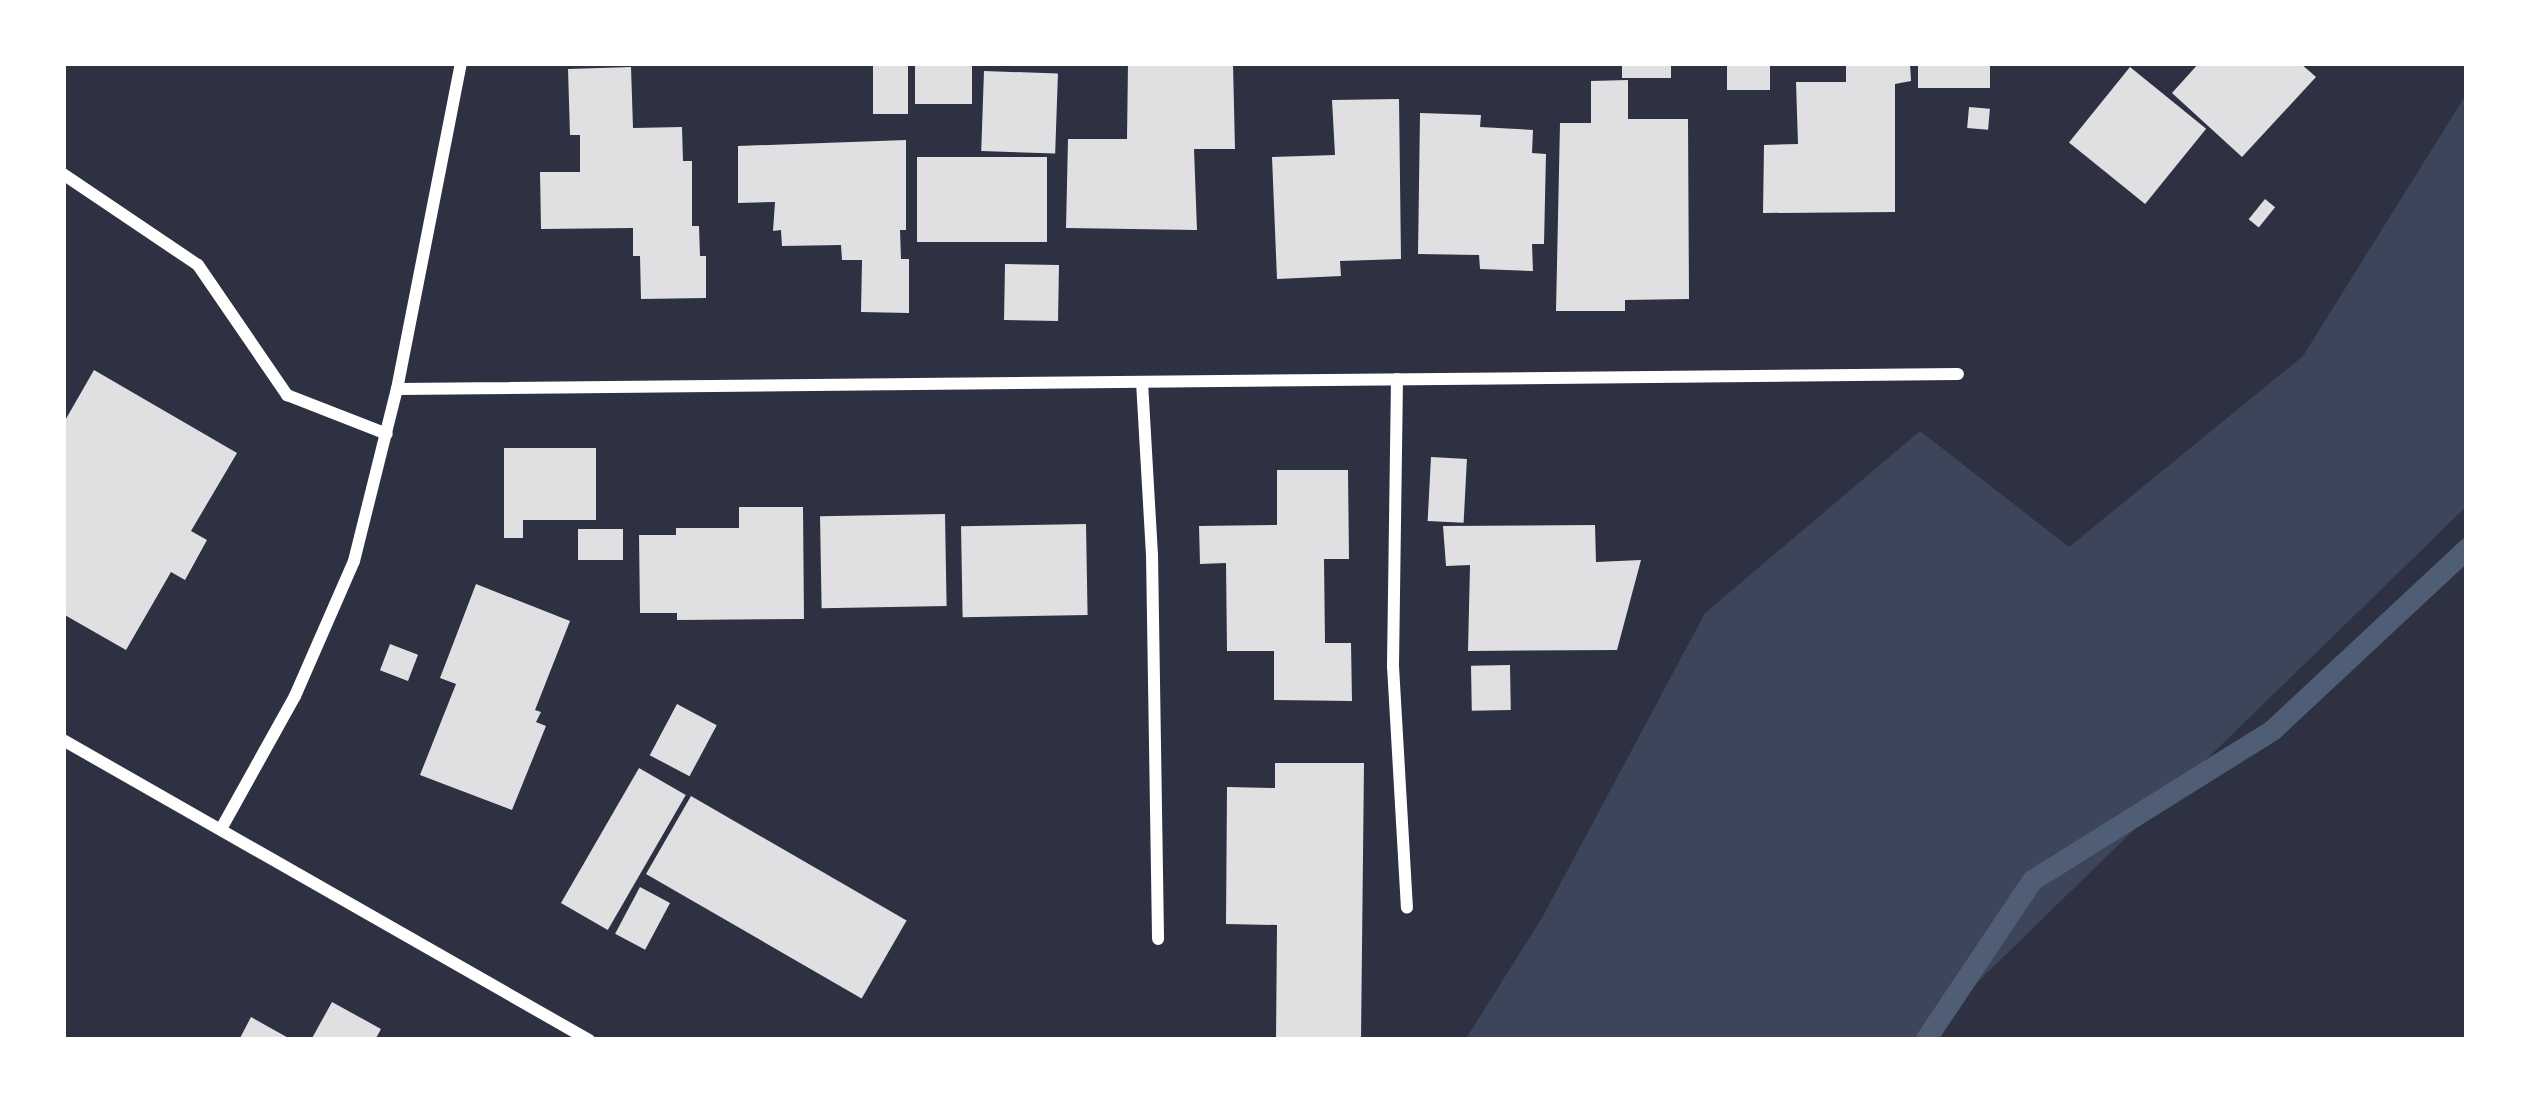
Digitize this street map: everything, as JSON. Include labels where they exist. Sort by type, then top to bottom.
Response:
[{"type":"street","points":[[221,829],[295,696],[354,561],[397,389],[461,63]]},
{"type":"street","points":[[63,174],[198,265],[287,395],[387,434]]},
{"type":"street","points":[[397,389],[1958,374]]},
{"type":"street","points":[[1397,380],[1393,666],[1406,908]]},
{"type":"street","points":[[1142,382],[1152,554],[1158,939]]},
{"type":"street","points":[[63,740],[589,1040]]},
{"type":"shaded area","points":[[2467,93],[2467,506],[1918,1040],[1465,1040],[1542,918],[1705,613],[1920,431],[2069,547],[2303,356]]},
{"type":"building","points":[[873,63],[908,63],[908,114],[873,114]]},
{"type":"building","points":[[915,63],[972,63],[972,104],[915,104]]},
{"type":"building","points":[[1128,63],[1233,63],[1235,149],[1194,149],[1197,230],[1066,228],[1068,139],[1127,139]]},
{"type":"building","points":[[1622,63],[1671,63],[1671,78],[1622,78]]},
{"type":"building","points":[[1727,63],[1770,63],[1770,90],[1727,90]]},
{"type":"building","points":[[1846,63],[1910,63],[1911,81],[1895,84],[1895,212],[1763,213],[1764,145],[1798,144],[1796,82],[1846,82]]},
{"type":"building","points":[[1918,63],[1990,63],[1990,88],[1918,88]]},
{"type":"building","points":[[2199,63],[2300,63],[2316,77],[2242,157],[2172,93]]},
{"type":"building","points":[[631,67],[633,128],[682,127],[683,161],[692,161],[692,226],[699,226],[700,256],[706,256],[706,298],[641,299],[640,256],[633,256],[633,228],[541,229],[540,172],[580,172],[580,135],[570,135],[568,69]]},
{"type":"building","points":[[2130,67],[2206,129],[2145,204],[2069,142]]},
{"type":"building","points":[[984,71],[1058,74],[1055,154],[981,151]]},
{"type":"building","points":[[1628,80],[1628,119],[1688,119],[1689,299],[1625,300],[1625,311],[1556,311],[1560,123],[1591,123],[1591,81]]},
{"type":"building","points":[[1399,99],[1401,259],[1340,261],[1341,276],[1277,279],[1272,157],[1335,155],[1332,100]]},
{"type":"building","points":[[1969,107],[1990,109],[1988,130],[1967,128]]},
{"type":"building","points":[[1420,113],[1481,115],[1480,127],[1533,130],[1532,153],[1546,154],[1544,244],[1532,244],[1533,271],[1480,269],[1479,255],[1418,254]]},
{"type":"building","points":[[906,140],[906,230],[900,230],[901,259],[909,259],[909,313],[861,312],[862,260],[842,260],[841,245],[782,246],[781,230],[773,231],[775,202],[738,203],[738,146]]},
{"type":"building","points":[[917,157],[1047,157],[1047,242],[917,242]]},
{"type":"building","points":[[2265,199],[2275,207],[2259,227],[2249,219]]},
{"type":"building","points":[[1005,264],[1059,265],[1058,321],[1004,320]]},
{"type":"building","points":[[94,370],[237,453],[191,531],[207,540],[185,580],[171,572],[126,650],[63,614],[63,424]]},
{"type":"building","points":[[504,448],[596,448],[596,520],[523,520],[523,538],[504,538]]},
{"type":"building","points":[[1431,457],[1467,459],[1464,523],[1428,521]]},
{"type":"building","points":[[1277,470],[1348,470],[1349,559],[1324,559],[1325,643],[1351,643],[1352,701],[1274,700],[1274,651],[1227,651],[1226,563],[1200,564],[1199,526],[1277,525]]},
{"type":"building","points":[[739,507],[803,507],[804,619],[677,620],[677,613],[640,613],[639,535],[676,535],[676,528],[739,528]]},
{"type":"building","points":[[945,514],[947,606],[822,608],[820,516]]},
{"type":"building","points":[[1086,524],[1088,615],[963,617],[961,526]]},
{"type":"building","points":[[1595,525],[1596,562],[1641,560],[1617,650],[1468,651],[1470,565],[1446,566],[1443,526]]},
{"type":"building","points":[[578,529],[623,529],[623,560],[578,560]]},
{"type":"building","points":[[476,584],[570,621],[535,710],[541,712],[536,722],[546,726],[512,810],[420,775],[456,684],[440,678]]},
{"type":"building","points":[[390,644],[418,655],[408,681],[380,670]]},
{"type":"building","points":[[1510,665],[1511,710],[1472,711],[1471,666]]},
{"type":"building","points":[[677,704],[717,725],[690,776],[650,755]]},
{"type":"building","points":[[1275,763],[1364,763],[1361,1040],[1276,1040],[1277,925],[1226,924],[1227,787],[1275,788]]},
{"type":"building","points":[[639,768],[686,795],[608,930],[561,903]]},
{"type":"building","points":[[691,796],[907,920],[862,998],[646,874]]},
{"type":"building","points":[[640,887],[670,903],[645,950],[615,934]]},
{"type":"building","points":[[332,1002],[381,1029],[375,1040],[311,1040]]},
{"type":"building","points":[[251,1017],[292,1040],[239,1040]]},
{"type":"waterway","points":[[1925,1040],[2032,880],[2272,730],[2467,548]]}]
